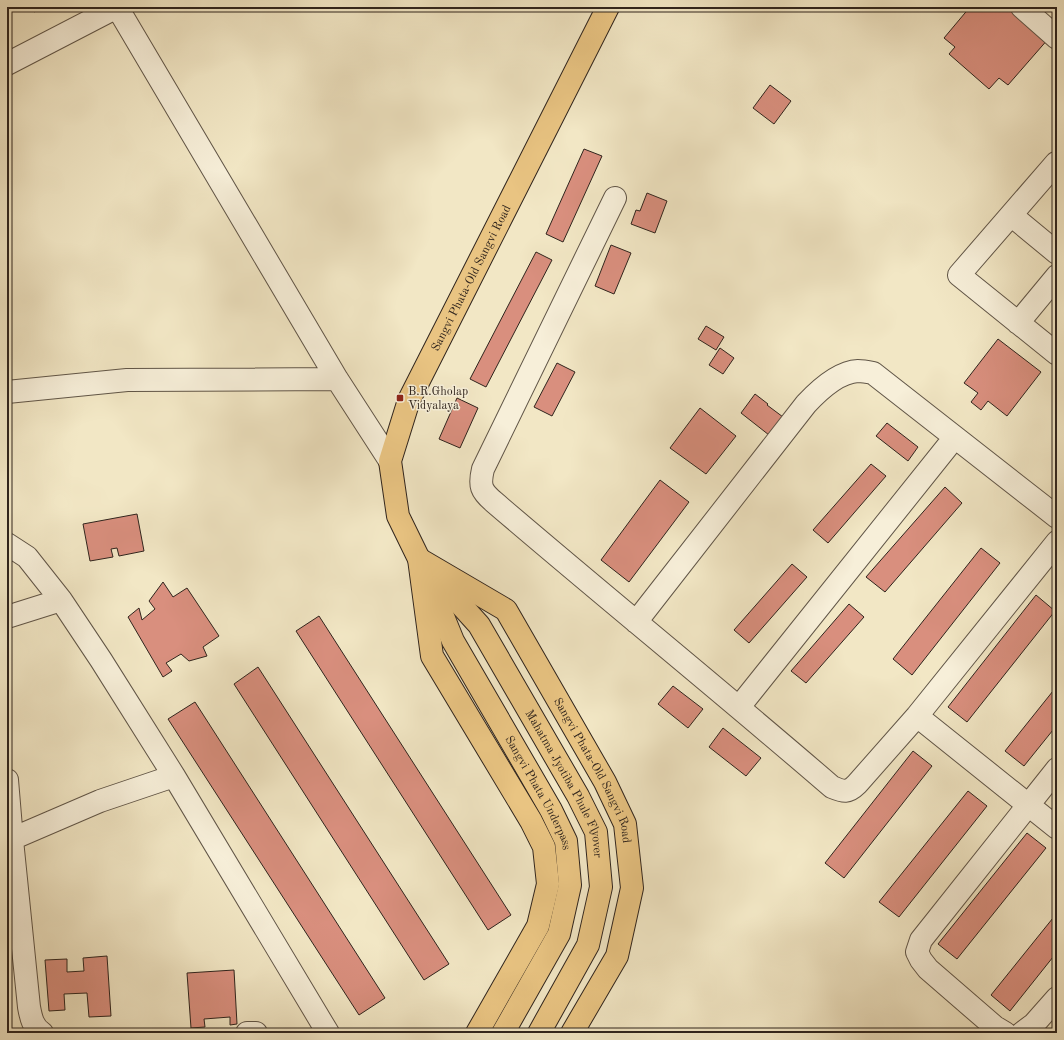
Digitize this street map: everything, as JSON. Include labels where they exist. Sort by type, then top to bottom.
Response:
[{"type":"main road","name":"Sangvi Phata-Old Sangvi Road","points":[[477,1033],[538,926],[548,884],[544,847],[531,821],[432,656],[419,559],[398,516],[390,461],[410,400],[608,7]]},
{"type":"main road","name":"Sangvi Phata-Old Sangvi Road","points":[[419,559],[506,610],[605,782],[625,824],[632,888],[617,956],[572,1033]]},
{"type":"main road","name":"Mahatma Jyotiba Phule Flyover","points":[[419,559],[480,625],[578,796],[596,832],[601,887],[588,945],[539,1033]]},
{"type":"main road","name":"Sangvi Phata Underpass","points":[[419,559],[453,641],[551,810],[566,841],[570,885],[559,934],[503,1033]]},
{"type":"lane","points":[[7,64],[117,7],[337,379],[390,461]]},
{"type":"lane","points":[[1022,7],[1057,38]]},
{"type":"lane","points":[[1057,163],[959,275],[1057,354]]},
{"type":"lane","points":[[616,198],[483,469],[480,482],[485,494],[636,622],[739,706],[832,787],[842,791],[851,790],[917,716],[1057,542]]},
{"type":"lane","points":[[1011,215],[1057,253]]},
{"type":"lane","points":[[1018,324],[1057,276]]},
{"type":"lane","points":[[636,622],[803,408],[820,389],[844,374],[858,371],[873,373],[1057,517]]},
{"type":"lane","points":[[7,392],[127,380],[337,379]]},
{"type":"lane","points":[[739,706],[955,438]]},
{"type":"lane","points":[[7,544],[27,557],[62,600],[174,776],[328,1033]]},
{"type":"lane","points":[[7,617],[62,600]]},
{"type":"lane","points":[[917,716],[1057,828]]},
{"type":"lane","points":[[1006,1033],[994,1027],[928,969],[917,952],[921,940],[1057,769]]},
{"type":"lane","points":[[9,841],[100,801],[174,776]]},
{"type":"lane","points":[[7,780],[9,841],[29,1007],[32,1019],[38,1032]]},
{"type":"lane","points":[[1022,1033],[1034,1024],[1057,998]]},
{"type":"lane","points":[[247,1033],[256,1033]]},
{"type":"building","points":[[30,7],[42,7],[34,12]]},
{"type":"building","points":[[970,7],[1013,7],[1049,38],[1008,85],[999,78],[989,89],[949,54],[955,47],[944,38]]},
{"type":"building","points":[[770,85],[791,101],[774,124],[753,108]]},
{"type":"building","points":[[584,149],[602,156],[563,242],[546,234]]},
{"type":"building","points":[[647,193],[667,201],[655,233],[631,224],[636,210],[640,211]]},
{"type":"building","points":[[611,245],[631,253],[614,294],[595,286]]},
{"type":"building","points":[[536,252],[552,260],[486,387],[470,379]]},
{"type":"building","points":[[706,326],[724,337],[716,350],[698,339]]},
{"type":"building","points":[[998,339],[1041,372],[1007,416],[988,401],[981,410],[971,402],[978,393],[964,383]]},
{"type":"building","points":[[720,348],[734,358],[723,374],[709,365]]},
{"type":"building","points":[[557,363],[575,372],[552,416],[534,407]]},
{"type":"building","points":[[755,394],[783,417],[769,435],[741,413]]},
{"type":"building","points":[[457,398],[478,408],[460,448],[439,439]]},
{"type":"building","points":[[700,408],[736,436],[706,474],[670,448]]},
{"type":"building","points":[[887,423],[918,447],[908,461],[876,436]]},
{"type":"building","points":[[871,464],[886,476],[828,543],[813,530]]},
{"type":"building","points":[[660,480],[689,502],[629,582],[601,560]]},
{"type":"building","points":[[945,487],[962,503],[885,592],[866,577]]},
{"type":"building","points":[[137,514],[144,551],[119,556],[117,548],[111,549],[113,557],[90,561],[83,524]]},
{"type":"building","points":[[981,548],[1000,563],[912,675],[893,659]]},
{"type":"building","points":[[792,564],[807,577],[749,643],[734,630]]},
{"type":"building","points":[[163,582],[173,597],[187,588],[219,636],[203,647],[207,656],[189,661],[181,654],[166,663],[172,671],[163,677],[128,617],[139,608],[142,620],[155,609],[149,601]]},
{"type":"building","points":[[1036,595],[1055,611],[967,722],[948,707]]},
{"type":"building","points":[[849,604],[864,617],[806,683],[791,671]]},
{"type":"building","points":[[319,616],[511,915],[488,930],[296,631]]},
{"type":"building","points":[[258,667],[449,964],[424,980],[234,684]]},
{"type":"building","points":[[673,686],[703,709],[688,728],[658,704]]},
{"type":"building","points":[[1057,686],[1057,725],[1024,766],[1005,751]]},
{"type":"building","points":[[195,702],[385,998],[359,1015],[168,719]]},
{"type":"building","points":[[723,728],[761,758],[746,776],[709,747]]},
{"type":"building","points":[[913,751],[932,766],[844,878],[825,863]]},
{"type":"building","points":[[968,791],[987,806],[899,917],[879,902]]},
{"type":"building","points":[[1027,833],[1046,848],[957,959],[938,944]]},
{"type":"building","points":[[1057,913],[1057,952],[1010,1011],[991,995]]},
{"type":"building","points":[[107,956],[111,1016],[89,1017],[87,993],[64,994],[65,1010],[49,1011],[45,960],[67,959],[67,972],[84,971],[83,958]]},
{"type":"building","points":[[234,970],[237,1024],[230,1025],[230,1017],[204,1019],[205,1027],[191,1028],[187,973]]},
{"type":"place","name":"B.R.Gholap Vidyalaya","points":[[400,398]]}]
